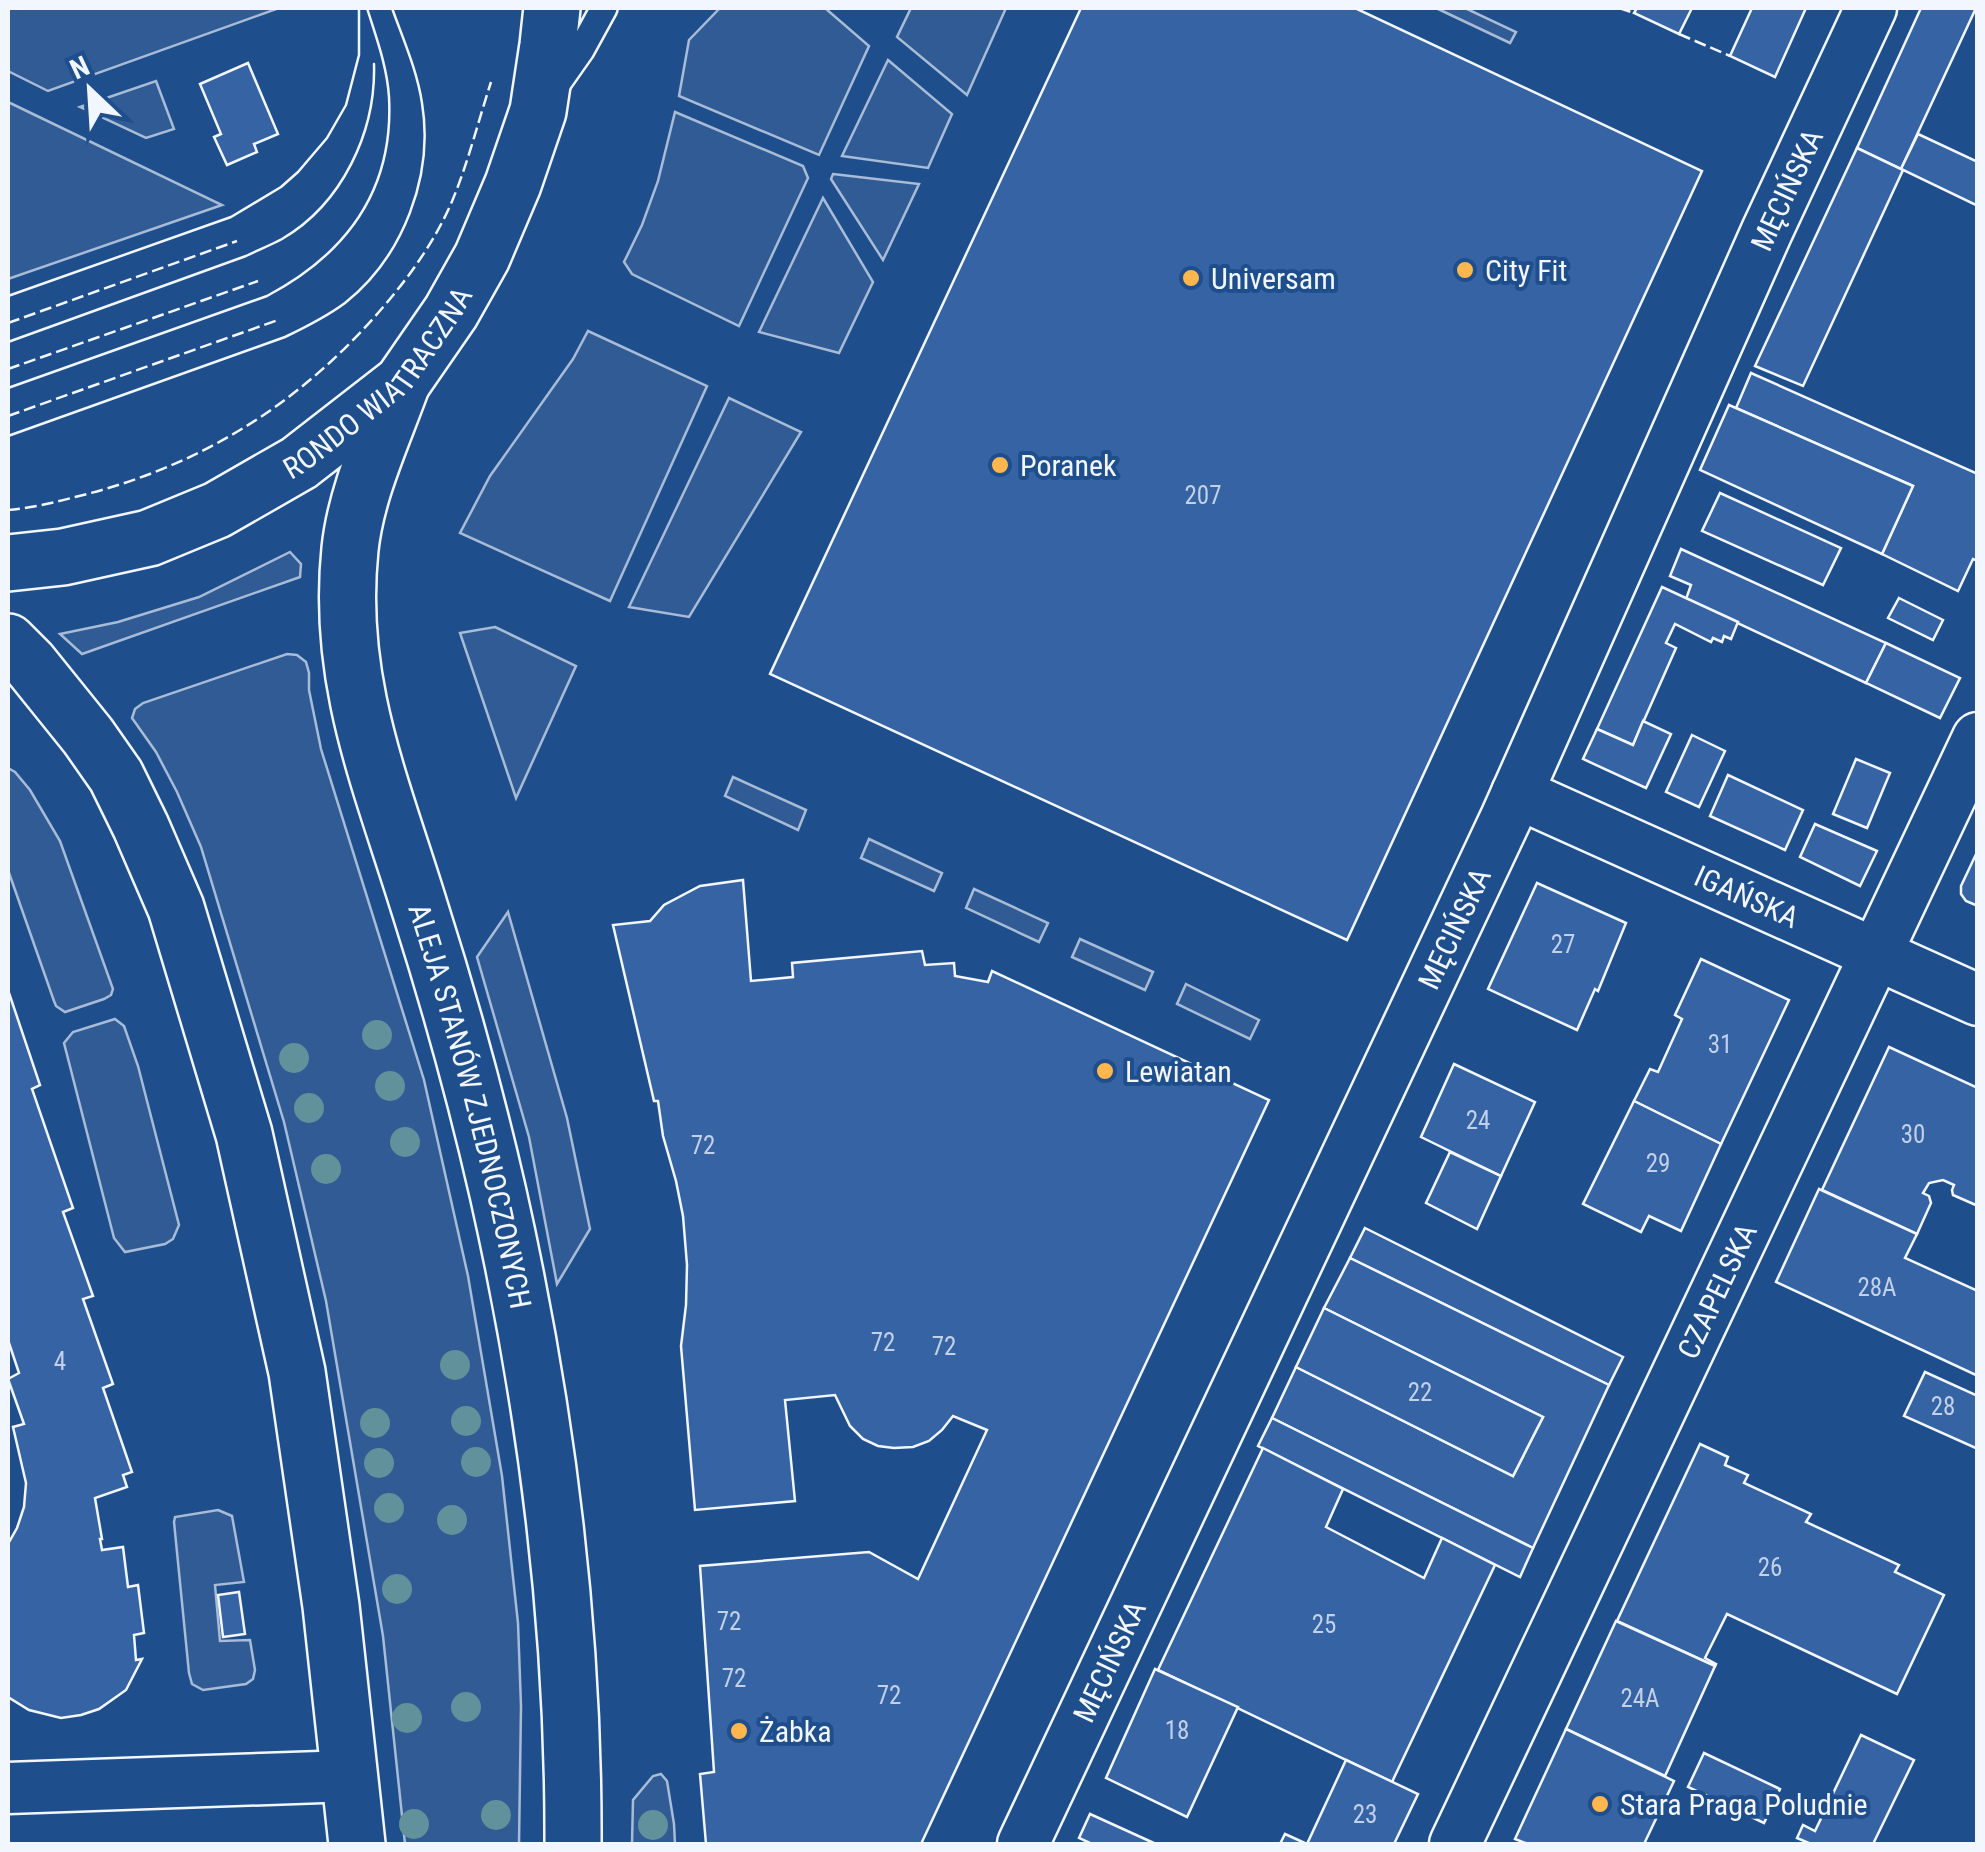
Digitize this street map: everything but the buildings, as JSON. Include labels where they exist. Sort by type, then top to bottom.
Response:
[{"type":"main road","name":"RONDO WIATRACZNA","points":[[8,563],[63,557],[150,538],[217,510],[299,463],[402,384],[451,312],[482,257],[514,184],[538,111],[552,8]]},
{"type":"main road","name":"ALEJA STANÓW ZJEDNOCZONYCH","points":[[402,384],[364,488],[350,545],[346,602],[350,651],[364,734],[468,1070],[523,1315],[546,1451],[566,1636],[573,1844]]},
{"type":"main road","points":[[8,642],[88,736],[116,776],[142,827],[176,908],[233,1096],[296,1372],[332,1606],[356,1844]]},
{"type":"street","name":"MĘCIŃSKA","points":[[1023,1844],[1518,793],[1807,142],[1872,8]]},
{"type":"street","name":"CZAPELSKA","points":[[1455,1844],[1978,738]]},
{"type":"street","name":"IGAŃSKA","points":[[1518,793],[1978,1000]]},
{"type":"street","points":[[8,1788],[350,1776]]},
{"type":"lane","points":[[538,111],[581,50],[604,8]]},
{"type":"shaded area","points":[[8,8],[279,8],[48,91],[8,71]]},
{"type":"shaded area","points":[[720,8],[825,8],[869,46],[819,155],[679,96],[689,40]]},
{"type":"shaded area","points":[[911,8],[1006,8],[967,95],[897,37]]},
{"type":"shaded area","points":[[1436,8],[1465,8],[1516,32],[1510,43]]},
{"type":"shaded area","points":[[888,60],[952,114],[928,168],[842,156]]},
{"type":"shaded area","points":[[156,81],[174,129],[146,138],[80,107]]},
{"type":"shaded area","points":[[8,102],[222,205],[8,279]]},
{"type":"shaded area","points":[[675,112],[803,166],[808,178],[739,326],[632,274],[624,262],[658,181]]},
{"type":"shaded area","points":[[833,174],[919,184],[883,260],[831,179]]},
{"type":"shaded area","points":[[823,198],[873,282],[839,353],[759,332]]},
{"type":"shaded area","points":[[588,331],[707,386],[610,601],[460,533],[490,476],[573,359]]},
{"type":"shaded area","points":[[729,398],[801,432],[689,617],[629,607]]},
{"type":"shaded area","points":[[290,552],[301,564],[300,577],[82,654],[60,634],[118,622],[199,597]]},
{"type":"shaded area","points":[[495,627],[576,666],[516,798],[460,633]]},
{"type":"shaded area","points":[[287,654],[306,662],[321,749],[424,1080],[468,1276],[502,1476],[518,1623],[519,1844],[405,1844],[383,1636],[326,1301],[284,1122],[201,847],[156,752],[132,718],[143,703]]},
{"type":"shaded area","points":[[8,768],[30,790],[60,841],[113,989],[104,999],[65,1012],[56,1006],[8,870]]},
{"type":"shaded area","points":[[733,777],[806,810],[798,830],[725,796]]},
{"type":"shaded area","points":[[869,839],[942,873],[934,891],[861,858]]},
{"type":"shaded area","points":[[974,889],[1048,923],[1039,942],[966,908]]},
{"type":"shaded area","points":[[508,912],[567,1118],[590,1229],[557,1284],[529,1137],[477,957]]},
{"type":"shaded area","points":[[1080,939],[1153,972],[1145,990],[1072,957]]},
{"type":"shaded area","points":[[1186,984],[1259,1020],[1250,1039],[1177,1004]]},
{"type":"shaded area","points":[[115,1019],[124,1026],[138,1066],[179,1225],[173,1239],[165,1244],[125,1252],[114,1238],[64,1043],[73,1032]]},
{"type":"shaded area","points":[[218,1510],[232,1516],[244,1582],[215,1585],[220,1641],[250,1640],[255,1670],[253,1679],[246,1684],[203,1690],[192,1684],[189,1673],[174,1522],[175,1517]]},
{"type":"shaded area","points":[[661,1774],[667,1781],[675,1844],[632,1844],[633,1800],[653,1776]]},
{"type":"tram line","points":[[8,296],[231,217],[281,187],[327,138],[346,105],[359,55],[359,8]]},
{"type":"tram line","points":[[8,388],[267,296],[295,279],[342,239],[373,190],[388,131],[386,74],[367,8]]},
{"type":"tram line","points":[[8,436],[285,337],[338,308],[365,284],[398,239],[410,213],[423,159],[425,131],[420,91],[392,8]]},
{"type":"tram line","points":[[8,342],[246,256],[303,224],[338,186],[362,140],[373,90],[374,64]]},
{"type":"fence","points":[[1619,8],[1634,13]]},
{"type":"fence","points":[[1679,34],[1730,56]]},
{"type":"fence","points":[[8,510],[67,499],[162,469],[241,429],[313,377],[378,313],[435,235],[462,176],[491,82]]},
{"type":"fence","points":[[8,323],[237,241]]},
{"type":"fence","points":[[8,369],[258,281]]},
{"type":"fence","points":[[8,416],[278,320]]},
{"type":"place","name":"City Fit","points":[[1465,270]]},
{"type":"place","name":"Universam","points":[[1191,278]]},
{"type":"place","name":"Poranek","points":[[1000,465]]},
{"type":"place","name":"Lewiatan","points":[[1105,1071]]},
{"type":"place","name":"Żabka","points":[[739,1731]]},
{"type":"place","name":"Stara Praga Poludnie","points":[[1600,1804]]}]
